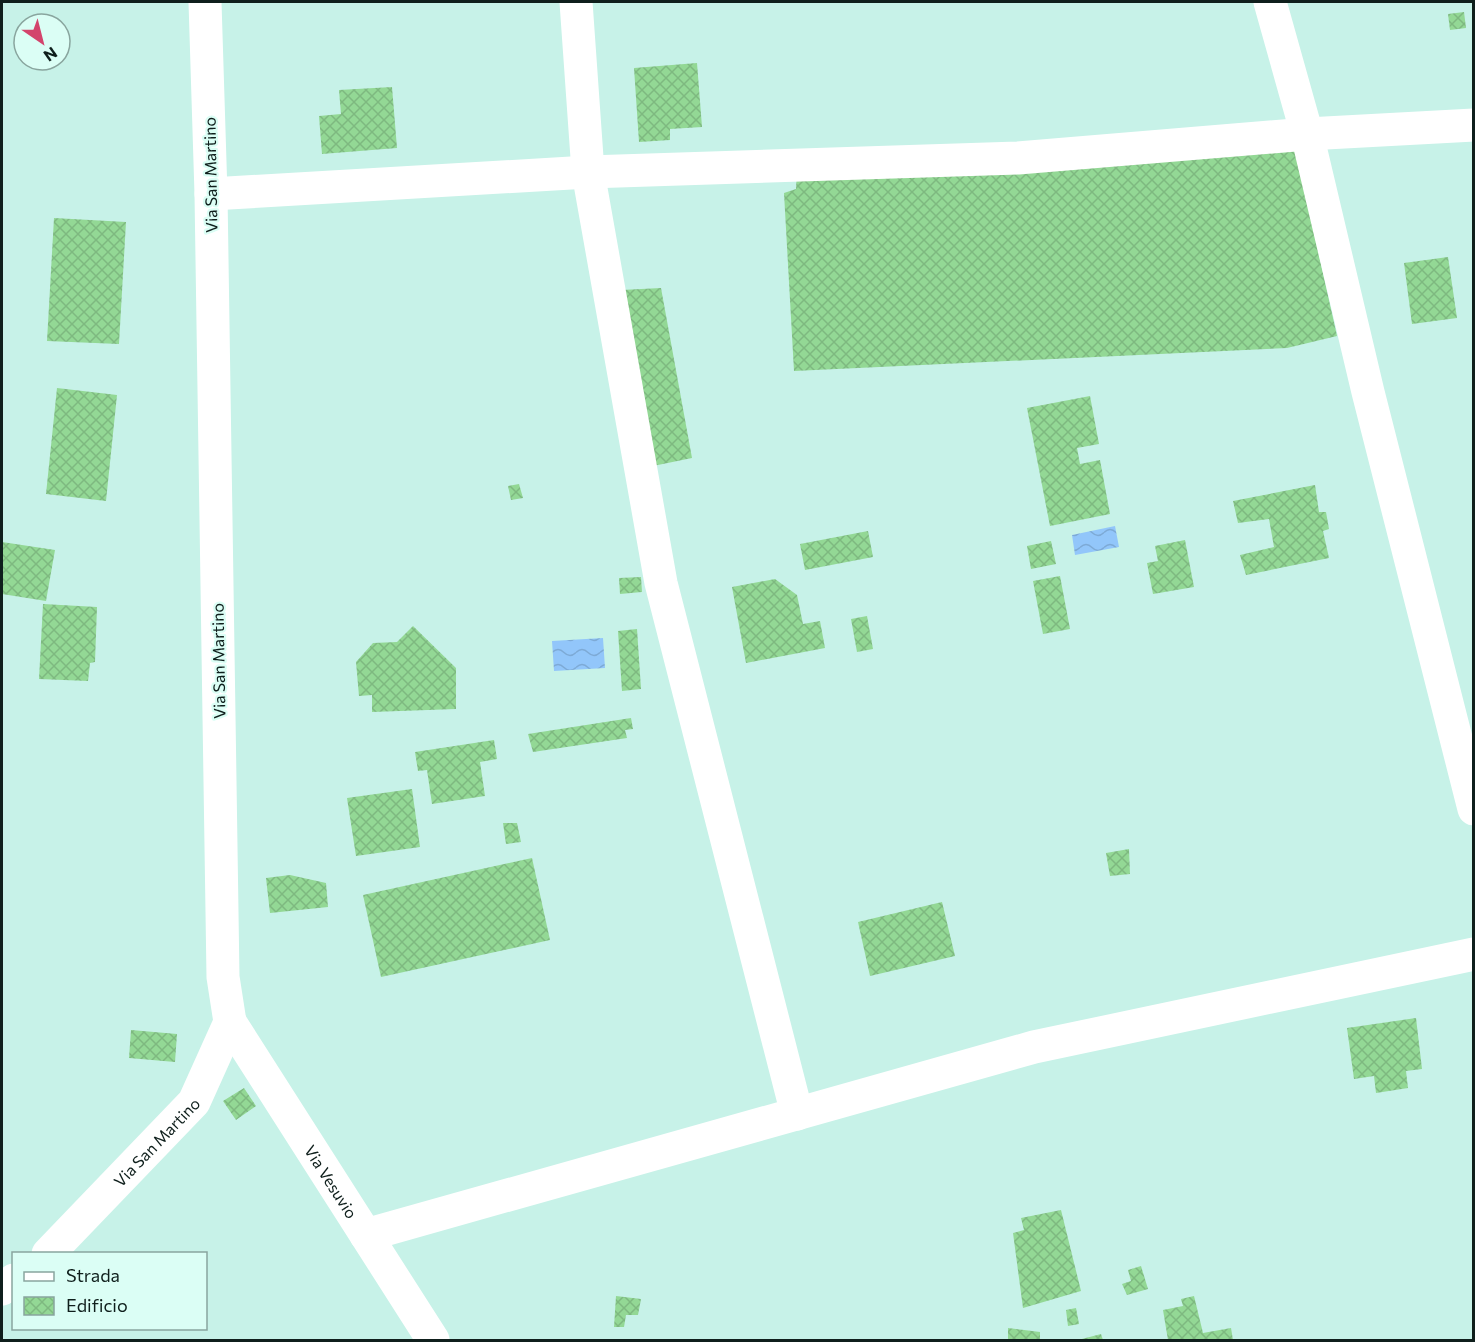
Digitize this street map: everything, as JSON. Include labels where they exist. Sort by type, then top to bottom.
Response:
[{"type":"street","name":"Via San Martino","points":[[50,1252],[194,1102],[230,1022],[223,977],[211,194],[205,2]]},
{"type":"street","points":[[576,2],[588,172],[661,583],[797,1114]]},
{"type":"street","points":[[1270,2],[1307,134],[1368,392],[1473,809]]},
{"type":"street","points":[[211,194],[588,172],[1018,158],[1307,134],[1473,125]]},
{"type":"street","points":[[366,1235],[1034,1047],[1473,954]]},
{"type":"street","name":"Via Vesuvio","points":[[230,1022],[433,1341]]},
{"type":"water","points":[[1115,526],[1119,547],[1075,555],[1072,535]]},
{"type":"water","points":[[603,638],[605,668],[554,671],[552,641]]},
{"type":"building","points":[[1464,12],[1466,28],[1450,30],[1448,14]]},
{"type":"building","points":[[697,63],[702,127],[670,129],[670,140],[639,142],[634,68]]},
{"type":"building","points":[[392,87],[397,148],[322,154],[319,116],[341,114],[339,90]]},
{"type":"building","points":[[1294,143],[1337,336],[1287,348],[794,371],[784,193],[796,189],[797,170]]},
{"type":"building","points":[[54,218],[126,222],[119,344],[47,341]]},
{"type":"building","points":[[1448,257],[1457,318],[1412,324],[1404,263]]},
{"type":"building","points":[[661,288],[692,458],[653,466],[621,290]]},
{"type":"building","points":[[57,388],[117,395],[106,501],[46,494]]},
{"type":"building","points":[[1090,396],[1099,444],[1077,448],[1080,464],[1100,460],[1110,514],[1050,526],[1027,408]]},
{"type":"building","points":[[519,484],[523,498],[511,500],[508,486]]},
{"type":"building","points":[[1315,485],[1319,512],[1326,512],[1329,529],[1323,531],[1329,558],[1246,575],[1240,555],[1274,547],[1269,519],[1238,523],[1233,501]]},
{"type":"building","points":[[868,531],[873,557],[805,570],[800,544]]},
{"type":"building","points":[[1185,540],[1194,587],[1153,594],[1147,563],[1158,561],[1155,546]]},
{"type":"building","points":[[1051,541],[1056,564],[1031,569],[1027,546]]},
{"type":"building","points":[[2,542],[55,550],[46,601],[2,594]]},
{"type":"building","points":[[1060,576],[1070,629],[1043,634],[1033,581]]},
{"type":"building","points":[[641,577],[642,592],[620,594],[619,578]]},
{"type":"building","points":[[775,579],[797,595],[803,624],[820,621],[825,648],[746,663],[732,587]]},
{"type":"building","points":[[43,604],[97,607],[95,662],[90,663],[88,681],[39,679]]},
{"type":"building","points":[[867,616],[873,649],[857,652],[851,619]]},
{"type":"building","points":[[413,626],[456,668],[456,709],[372,712],[372,695],[359,696],[356,662],[373,643],[397,642]]},
{"type":"building","points":[[637,629],[641,689],[622,691],[618,631]]},
{"type":"building","points":[[631,718],[633,729],[625,730],[627,738],[533,752],[528,734]]},
{"type":"building","points":[[494,740],[497,759],[480,762],[485,796],[432,804],[427,770],[418,771],[415,752]]},
{"type":"building","points":[[412,789],[420,847],[356,856],[347,798]]},
{"type":"building","points":[[503,823],[517,823],[521,842],[506,844]]},
{"type":"building","points":[[1129,849],[1130,874],[1110,876],[1106,853]]},
{"type":"building","points":[[532,858],[550,940],[381,977],[363,895]]},
{"type":"building","points":[[290,875],[326,883],[328,907],[270,913],[266,878]]},
{"type":"building","points":[[942,902],[955,956],[870,976],[858,922]]},
{"type":"building","points":[[1416,1018],[1422,1069],[1406,1071],[1408,1088],[1376,1093],[1374,1076],[1354,1079],[1347,1028]]},
{"type":"building","points":[[131,1030],[177,1034],[175,1062],[129,1058]]},
{"type":"building","points":[[244,1088],[256,1106],[236,1120],[223,1101]]},
{"type":"building","points":[[1061,1210],[1081,1291],[1023,1308],[1013,1233],[1024,1230],[1021,1218]]},
{"type":"building","points":[[1141,1266],[1148,1289],[1127,1295],[1122,1284],[1131,1281],[1128,1270]]},
{"type":"building","points":[[616,1296],[641,1299],[638,1315],[626,1315],[624,1327],[614,1327]]},
{"type":"building","points":[[1194,1296],[1203,1333],[1231,1328],[1233,1340],[1168,1340],[1163,1310],[1183,1306],[1181,1299]]},
{"type":"building","points":[[1076,1308],[1079,1324],[1068,1326],[1066,1310]]},
{"type":"building","points":[[1008,1328],[1040,1332],[1040,1340],[1008,1340]]},
{"type":"building","points":[[1101,1334],[1103,1340],[1078,1340]]}]
